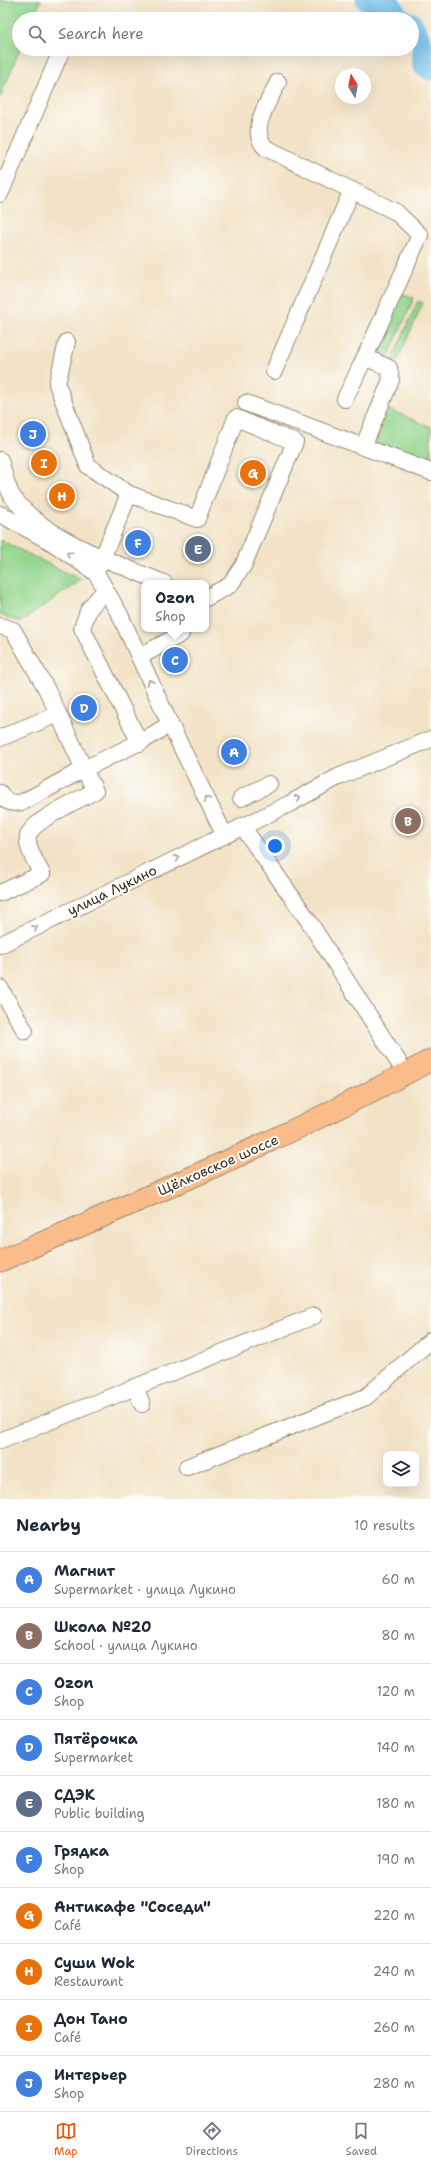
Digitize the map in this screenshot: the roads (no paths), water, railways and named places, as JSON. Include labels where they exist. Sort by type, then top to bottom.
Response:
[{"type":"main road","name":"Щёлковское шоссе","points":[[0,1261],[221,1165],[406,1074],[431,1060]]},
{"type":"street","points":[[0,194],[59,56]]},
{"type":"street","points":[[278,82],[260,120],[259,130],[261,143],[266,148],[396,212],[425,237],[345,399]]},
{"type":"street","points":[[274,371],[352,190]]},
{"type":"street","points":[[67,342],[57,384],[88,466],[129,494],[197,519],[236,418],[295,442],[243,566],[230,585],[209,596]]},
{"type":"street","points":[[363,447],[391,380],[389,368],[365,356]]},
{"type":"street","points":[[246,403],[431,472]]},
{"type":"street","points":[[0,460],[14,499],[40,525],[102,557],[157,580]]},
{"type":"street","points":[[96,573],[129,494]]},
{"type":"street","points":[[0,514],[53,544],[96,573],[120,615],[170,724],[224,834]]},
{"type":"street","points":[[105,590],[89,609],[82,628],[140,743]]},
{"type":"street","points":[[0,626],[13,630],[47,690],[95,791],[35,824],[28,836],[30,849],[42,874],[0,894]]},
{"type":"street","points":[[139,657],[181,634]]},
{"type":"street","points":[[0,738],[58,714]]},
{"type":"street","points":[[0,793],[4,799],[6,808],[23,802],[84,769],[140,743],[170,724]]},
{"type":"street","points":[[406,1074],[308,920],[242,826],[264,816],[338,776],[431,739]]},
{"type":"street","points":[[264,816],[247,795],[269,784]]},
{"type":"street","name":"улица Лукино","points":[[0,945],[242,826]]},
{"type":"street","points":[[0,988],[25,1031]]},
{"type":"street","points":[[0,1441],[314,1316]]},
{"type":"street","points":[[187,1466],[366,1397],[431,1340]]},
{"type":"street","points":[[135,1387],[142,1404]]},
{"type":"waterway","points":[[366,0],[373,7],[382,7],[389,2],[395,12]]},
{"type":"waterway","points":[[419,37],[422,43],[423,65],[431,70]]},
{"type":"place","name":"Интерьер","points":[[33,434]]},
{"type":"place","name":"Дон Тано","points":[[44,463]]},
{"type":"place","name":"Антикафе \"Соседи\"","points":[[253,473]]},
{"type":"place","name":"Суши Wok","points":[[62,496]]},
{"type":"place","name":"Грядка","points":[[138,543]]},
{"type":"place","name":"СДЭК","points":[[198,549]]},
{"type":"place","name":"Ozon","points":[[175,660]]},
{"type":"place","name":"Пятёрочка","points":[[84,708]]},
{"type":"place","name":"Магнит","points":[[234,752]]},
{"type":"place","name":"Школа №20","points":[[408,821]]}]
